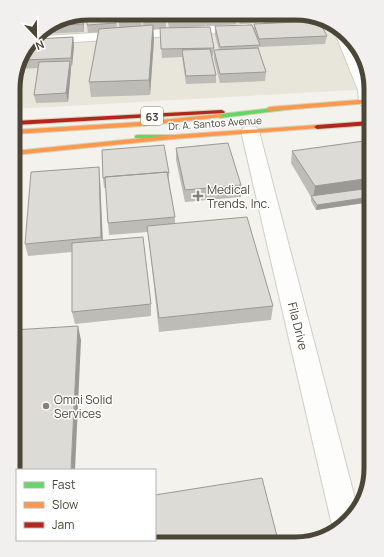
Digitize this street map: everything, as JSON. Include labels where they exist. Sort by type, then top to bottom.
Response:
[{"type":"main road","name":"Dr. A. Santos Avenue","points":[[20,123],[291,108],[364,102]]},
{"type":"main road","points":[[20,132],[141,124],[291,108]]},
{"type":"main road","name":"Dr. A. Santos Avenue","points":[[20,152],[173,137],[364,123]]},
{"type":"main road","points":[[20,141],[66,138],[173,137]]},
{"type":"street","points":[[280,26],[318,24]]},
{"type":"street","points":[[56,40],[257,27]]},
{"type":"street","points":[[346,42],[364,84]]},
{"type":"street","name":"Fila Drive","points":[[250,131],[345,516]]},
{"type":"shaded area","points":[[89,20],[295,20],[313,22],[330,29],[347,43],[357,58],[363,75],[364,89],[20,109],[21,80],[28,56],[56,56],[56,28],[67,24]]},
{"type":"building","points":[[87,20],[116,20],[116,23],[87,25]]},
{"type":"building","points":[[119,20],[142,21],[119,22]]},
{"type":"building","points":[[144,20],[166,21],[144,22]]},
{"type":"building","points":[[80,21],[83,21],[83,24],[65,25]]},
{"type":"building","points":[[313,22],[321,25],[327,36],[259,39],[254,24]]},
{"type":"building","points":[[153,25],[149,80],[89,82],[99,29]]},
{"type":"building","points":[[252,25],[260,45],[220,47],[215,26]]},
{"type":"building","points":[[210,27],[214,48],[161,49],[160,28]]},
{"type":"building","points":[[73,37],[71,58],[27,60],[28,56],[56,56],[56,38]]},
{"type":"building","points":[[258,48],[266,72],[220,74],[214,50]]},
{"type":"building","points":[[210,49],[216,75],[186,76],[182,50]]},
{"type":"building","points":[[70,61],[66,93],[34,95],[39,62]]},
{"type":"building","points":[[364,141],[364,179],[315,186],[292,151]]},
{"type":"building","points":[[228,143],[241,185],[185,190],[176,148]]},
{"type":"building","points":[[164,145],[169,173],[103,178],[102,150]]},
{"type":"building","points":[[99,167],[101,237],[25,244],[31,172]]},
{"type":"building","points":[[167,172],[175,217],[108,223],[105,177]]},
{"type":"building","points":[[364,189],[364,198],[317,205],[311,196]]},
{"type":"building","points":[[247,217],[273,306],[159,318],[147,226]]},
{"type":"building","points":[[143,237],[151,304],[72,312],[72,243]]},
{"type":"building","name":"Omni Solid Services","points":[[78,326],[71,469],[20,469],[20,330]]},
{"type":"building","points":[[262,478],[277,537],[156,537],[156,495]]},
{"type":"traffic: fast","points":[[220,116],[291,108]]},
{"type":"traffic: fast","points":[[137,137],[173,137]]},
{"type":"traffic: slow","points":[[269,109],[364,102]]},
{"type":"traffic: slow","points":[[20,132],[141,124],[220,116]]},
{"type":"traffic: slow","points":[[20,152],[173,137],[317,127]]},
{"type":"traffic: jam","points":[[20,123],[222,112]]},
{"type":"traffic: jam","points":[[317,127],[364,124]]},
{"type":"place","name":"Medical Trends, Inc.","points":[[198,196]]},
{"type":"place","name":"Omni Solid Services","points":[[46,406]]}]
